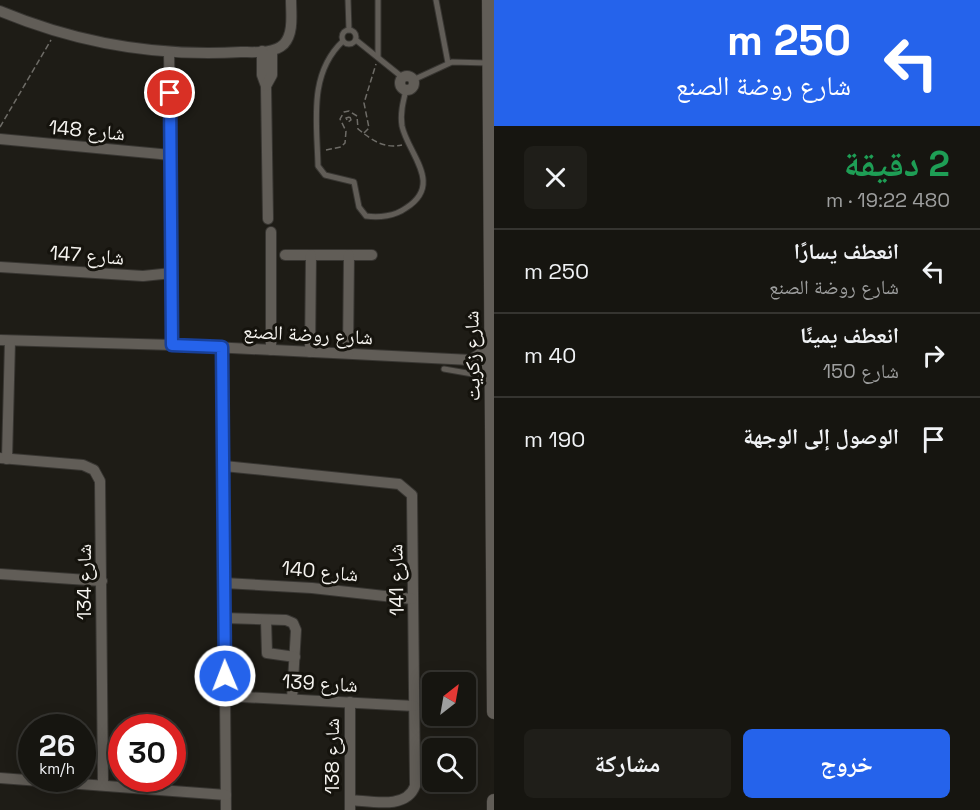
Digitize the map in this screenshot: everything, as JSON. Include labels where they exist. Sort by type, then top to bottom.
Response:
[{"type":"street","points":[[0,11],[56,32],[113,46],[169,52],[267,51],[281,47],[289,36],[291,0]]},
{"type":"street","name":"شارع زكريت","points":[[489,0],[494,712]]},
{"type":"street","points":[[267,51],[262,71],[266,86],[268,219]]},
{"type":"street","points":[[169,52],[172,345]]},
{"type":"street","points":[[406,90],[400,85],[408,79]]},
{"type":"street","name":"شارع 148","points":[[0,139],[171,155]]},
{"type":"street","points":[[270,350],[271,232]]},
{"type":"street","points":[[285,255],[372,255]]},
{"type":"street","points":[[310,351],[311,255]]},
{"type":"street","points":[[348,353],[349,255]]},
{"type":"street","name":"شارع 147","points":[[0,267],[143,276],[172,273]]},
{"type":"street","name":"شارع روضة الصنع","points":[[5,340],[222,347],[471,360],[492,373]]},
{"type":"street","name":"شارع 134","points":[[5,340],[3,459],[83,465],[97,473],[101,485],[103,785]]},
{"type":"street","points":[[471,360],[482,352],[491,340]]},
{"type":"street","points":[[222,347],[226,810]]},
{"type":"street","name":"شارع 141","points":[[224,466],[403,485],[410,491],[413,504],[412,599],[416,779],[413,791],[399,801],[350,805]]},
{"type":"street","points":[[0,574],[102,581]]},
{"type":"street","name":"شارع 140","points":[[224,583],[312,588],[412,599]]},
{"type":"street","points":[[224,618],[290,621],[296,626],[292,699]]},
{"type":"street","points":[[266,620],[267,653],[295,657]]},
{"type":"street","name":"شارع 139","points":[[225,696],[414,706]]},
{"type":"street","name":"شارع 138","points":[[350,702],[350,805]]},
{"type":"street","points":[[0,778],[226,795]]},
{"type":"street","points":[[494,801],[494,810]]},
{"type":"lane","points":[[348,0],[349,30]]},
{"type":"lane","points":[[378,0],[378,56]]},
{"type":"lane","points":[[436,0],[448,63]]},
{"type":"lane","points":[[349,30],[356,34],[356,40]]},
{"type":"lane","points":[[349,30],[344,32],[344,41],[328,58],[319,80],[318,166],[321,173],[354,182],[361,210],[366,216],[393,215],[404,210],[414,202],[422,189],[423,174],[401,120],[406,90]]},
{"type":"lane","points":[[356,40],[408,79],[448,63],[489,63]]},
{"type":"lane","points":[[344,41],[348,44],[356,40]]},
{"type":"lane","points":[[444,369],[492,373]]},
{"type":"path","points":[[0,127],[56,32]]},
{"type":"path","points":[[363,133],[369,128],[365,99],[372,83],[378,56]]},
{"type":"path","points":[[340,117],[346,111],[352,112],[357,116],[356,123]]},
{"type":"path","points":[[318,151],[343,145],[346,131],[340,117]]},
{"type":"path","points":[[340,117],[346,120],[348,117],[363,133],[384,146],[409,144]]},
{"type":"route","points":[[170,93],[172,345],[222,347],[225,676]]}]
